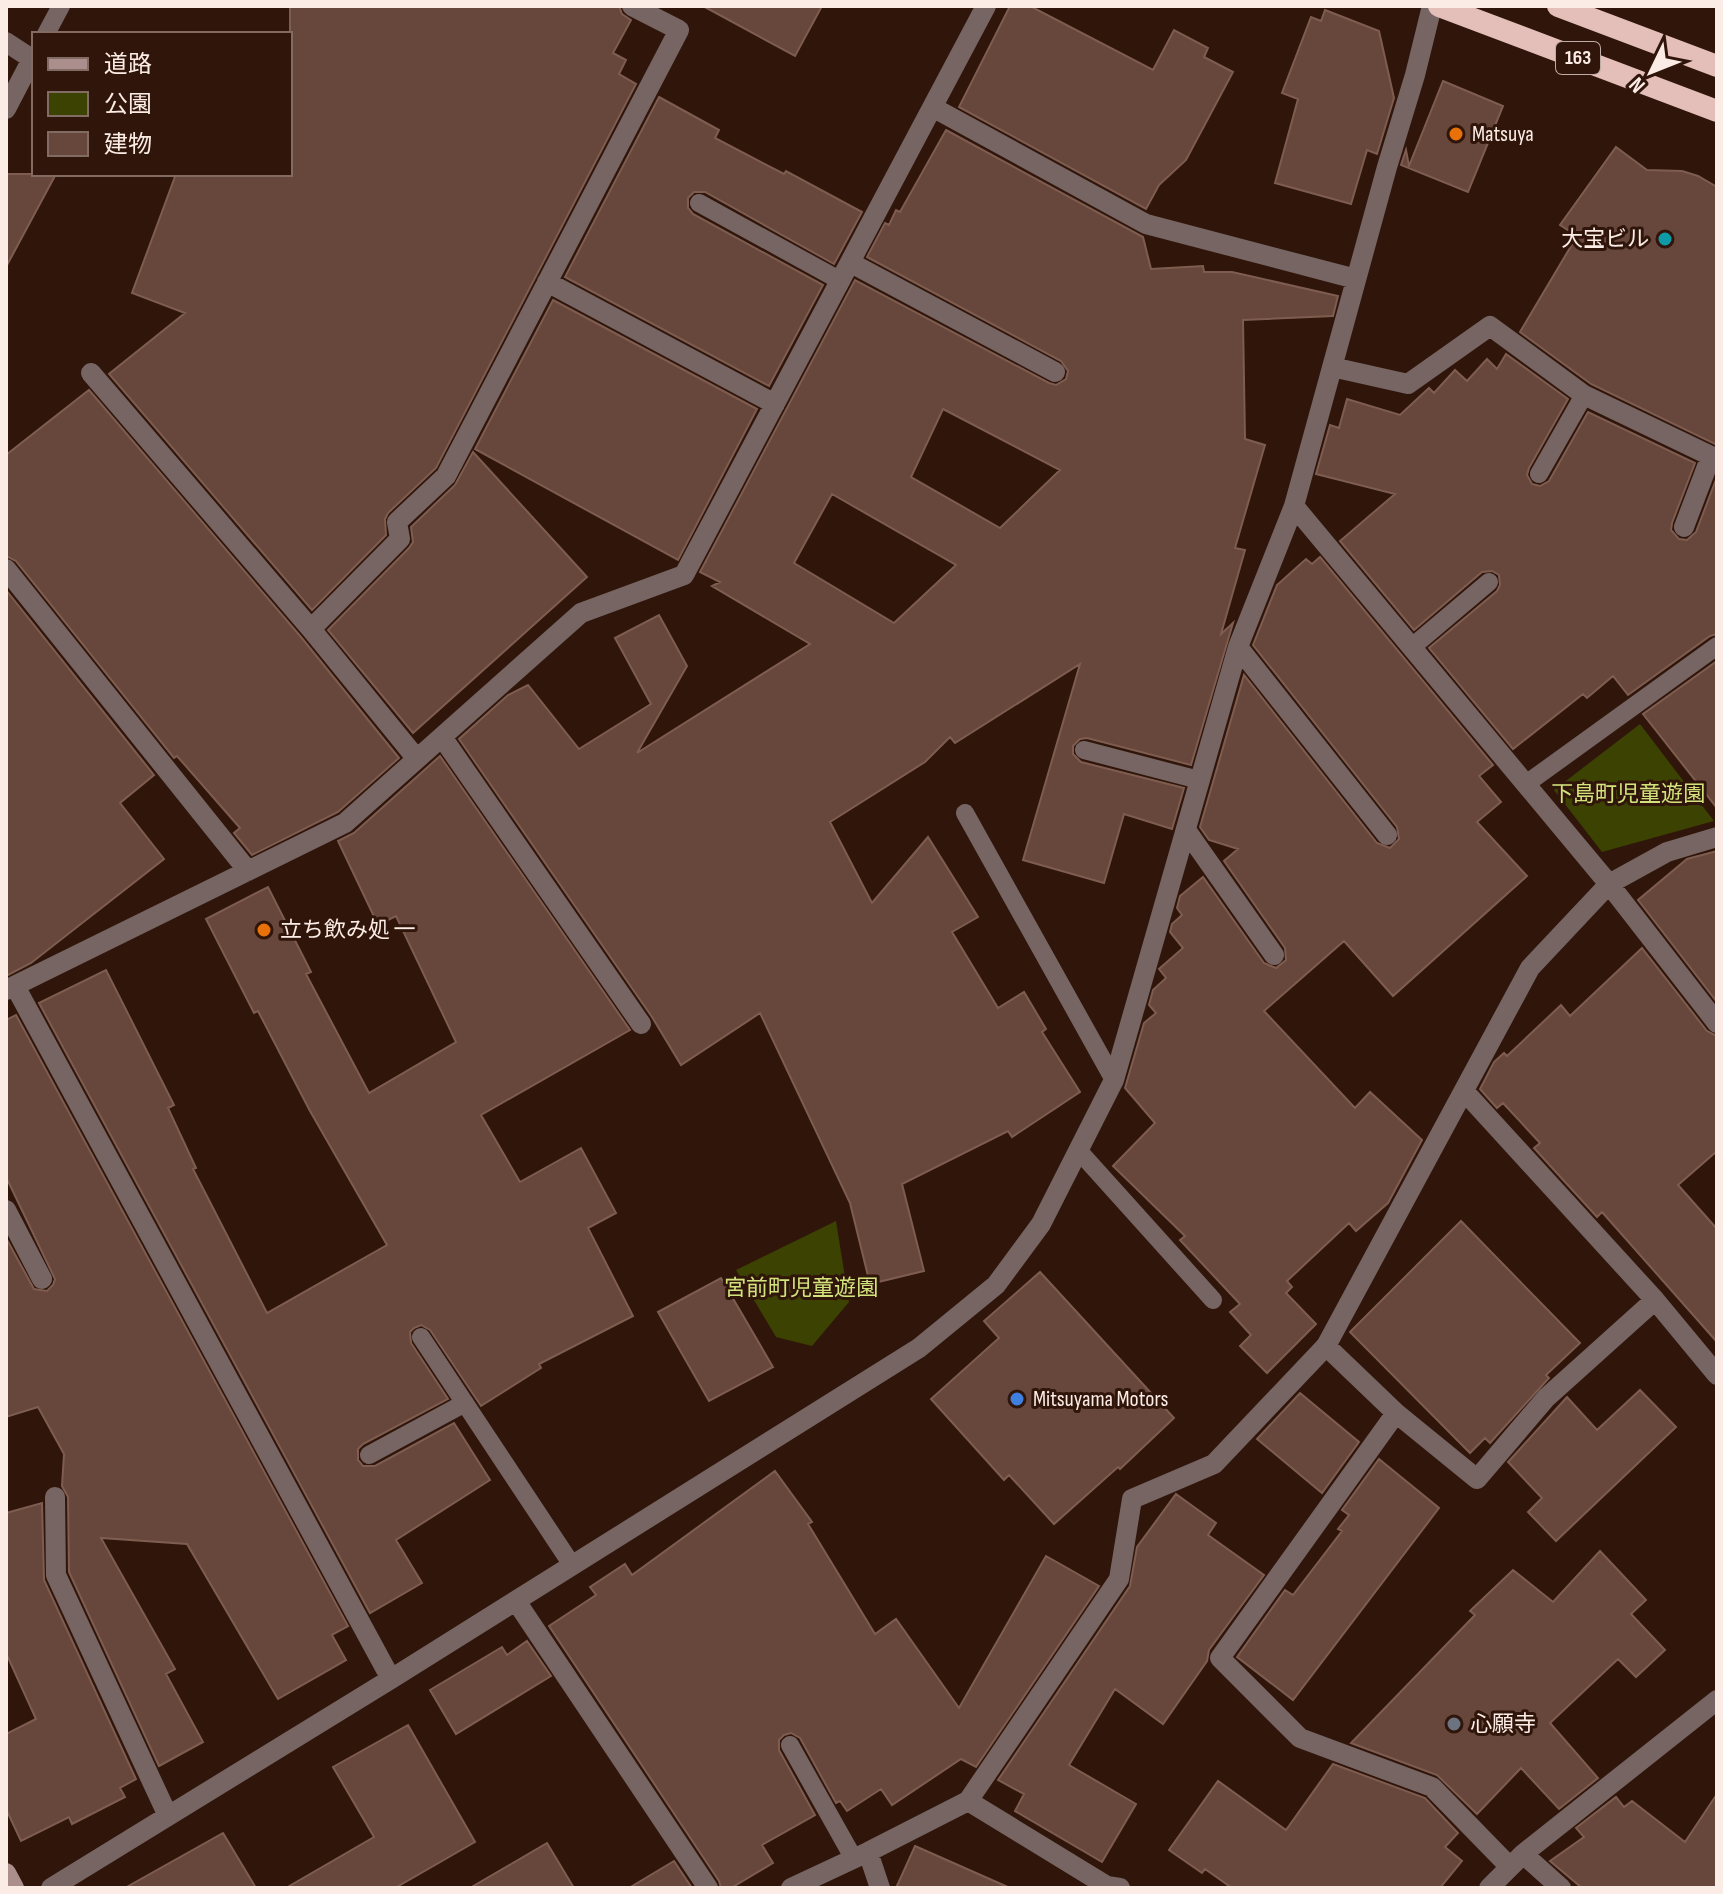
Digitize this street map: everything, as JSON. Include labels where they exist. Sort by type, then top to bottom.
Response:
[{"type":"highway","name":"163","points":[[1439,6],[1717,111]]},
{"type":"highway","name":"163","points":[[1558,6],[1717,66]]},
{"type":"main road","points":[[6,1873],[14,1888]]},
{"type":"street","points":[[311,629],[400,539],[397,522],[446,476],[679,30],[632,6]]},
{"type":"street","points":[[391,1679],[10,988],[345,823],[581,613],[684,575],[986,6]]},
{"type":"street","points":[[51,1888],[919,1348],[996,1285],[1041,1224],[1114,1080],[1238,647],[1294,506],[1432,6]]},
{"type":"street","points":[[6,42],[32,57]]},
{"type":"street","points":[[6,109],[32,60]]},
{"type":"street","points":[[934,108],[1146,224],[1356,279]]},
{"type":"street","points":[[846,272],[1055,372]]},
{"type":"street","points":[[547,282],[775,404]]},
{"type":"street","points":[[1332,367],[1408,384],[1490,326],[1584,395],[1711,456],[1684,527]]},
{"type":"street","points":[[91,373],[311,629],[417,759]]},
{"type":"street","points":[[1294,506],[1609,884],[1717,1023]]},
{"type":"street","points":[[6,569],[248,871]]},
{"type":"street","points":[[1238,647],[1387,835]]},
{"type":"street","points":[[442,737],[641,1024]]},
{"type":"street","points":[[1186,830],[1274,955]]},
{"type":"street","points":[[791,1888],[968,1801],[1119,1579],[1132,1499],[1214,1464],[1326,1346],[1530,968],[1609,884],[1667,852],[1717,837]]},
{"type":"street","points":[[1464,1091],[1655,1300],[1717,1375]]},
{"type":"street","points":[[6,1210],[42,1279]]},
{"type":"street","points":[[1326,1346],[1396,1413],[1477,1479],[1546,1398],[1655,1300]]},
{"type":"street","points":[[1396,1413],[1220,1658],[1300,1738],[1432,1787],[1516,1861],[1561,1888]]},
{"type":"street","points":[[55,1497],[56,1575],[168,1816]]},
{"type":"street","points":[[516,1601],[708,1888]]},
{"type":"street","points":[[1489,1888],[1516,1861],[1717,1700]]},
{"type":"street","points":[[968,1801],[1111,1887]]},
{"type":"street","points":[[861,1856],[880,1888]]},
{"type":"lane","points":[[47,32],[61,6]]},
{"type":"lane","points":[[699,203],[846,272]]},
{"type":"lane","points":[[1539,474],[1584,395]]},
{"type":"lane","points":[[1412,647],[1489,582]]},
{"type":"lane","points":[[1526,784],[1717,646]]},
{"type":"lane","points":[[1084,750],[1199,780]]},
{"type":"lane","points":[[965,813],[1114,1080]]},
{"type":"lane","points":[[1078,1150],[1213,1300]]},
{"type":"lane","points":[[421,1337],[572,1565]]},
{"type":"lane","points":[[369,1455],[465,1403]]},
{"type":"lane","points":[[790,1745],[861,1856]]},
{"type":"green space","name":"下島町児童遊園","points":[[1640,724],[1714,821],[1602,852],[1554,790]]},
{"type":"green space","name":"宮前町児童遊園","points":[[836,1221],[849,1302],[812,1346],[776,1337],[736,1270]]},
{"type":"building","points":[[290,6],[619,6],[622,14],[631,20],[613,53],[626,60],[619,74],[636,84],[436,468],[388,513],[385,519],[386,535],[312,610],[109,374],[185,313],[132,293],[175,176],[292,176]]},
{"type":"building","points":[[703,6],[822,6],[795,56]]},
{"type":"building","points":[[1010,6],[1030,6],[1153,70],[1174,30],[1208,48],[1204,57],[1233,72],[1186,160],[1159,185],[1146,209],[959,107]]},
{"type":"building","points":[[1325,10],[1379,31],[1394,98],[1377,154],[1367,150],[1351,204],[1275,183],[1298,99],[1282,93],[1311,17],[1321,21]]},
{"type":"building","points":[[1443,81],[1503,106],[1468,192],[1401,165],[1406,150],[1409,166]]},
{"type":"building","points":[[659,97],[719,130],[715,138],[784,174],[786,171],[862,212],[834,264],[705,192],[694,192],[688,198],[688,208],[693,214],[823,285],[769,386],[565,277]]},
{"type":"building","points":[[946,130],[1143,237],[1151,269],[1203,266],[1204,272],[1232,272],[1338,296],[1333,316],[1243,320],[1245,439],[1265,445],[1235,548],[1245,550],[1221,634],[1233,623],[1191,765],[1087,738],[1080,739],[1073,746],[1073,754],[1081,762],[1184,788],[1172,829],[1124,814],[1104,883],[1023,860],[1080,664],[955,743],[950,737],[925,762],[830,822],[872,903],[928,837],[978,917],[952,932],[998,1008],[1024,992],[1046,1029],[1042,1032],[1080,1092],[1012,1137],[1008,1131],[902,1184],[924,1271],[870,1284],[850,1203],[760,1013],[681,1065],[652,1017],[459,739],[508,695],[528,685],[579,749],[651,704],[615,638],[659,615],[687,666],[637,753],[810,644],[712,586],[720,582],[700,572],[855,280],[1049,383],[1056,385],[1066,379],[1068,371],[1061,361],[867,257],[885,223],[889,225],[896,210],[900,212]],"holes":[[[943,409],[1060,470],[1000,528],[911,477]],[[832,494],[956,565],[894,623],[794,563]]]},
{"type":"building","points":[[1616,147],[1647,170],[1682,171],[1717,187],[1717,445],[1591,384],[1520,332],[1577,236],[1560,225]]},
{"type":"building","points":[[6,174],[55,176],[6,267]]},
{"type":"building","points":[[553,300],[757,409],[678,560],[475,449]]},
{"type":"building","points":[[1506,354],[1568,399],[1529,468],[1527,475],[1532,484],[1540,486],[1549,481],[1588,412],[1695,463],[1672,523],[1671,530],[1679,539],[1687,540],[1696,532],[1717,477],[1717,634],[1628,695],[1613,676],[1587,698],[1583,694],[1513,749],[1429,648],[1497,591],[1499,575],[1492,571],[1482,572],[1414,630],[1340,541],[1395,494],[1316,474],[1330,425],[1339,428],[1347,399],[1400,415],[1429,388],[1434,393],[1455,370],[1467,381],[1487,359],[1497,369]]},
{"type":"building","points":[[89,390],[301,637],[399,758],[338,812],[252,855],[234,833],[240,828],[177,756],[174,758],[16,561],[6,556],[6,455]]},
{"type":"building","points":[[473,452],[587,577],[413,733],[328,630],[409,548],[413,542],[411,527],[455,485]]},
{"type":"building","points":[[1320,557],[1493,765],[1479,776],[1501,802],[1477,822],[1527,876],[1393,996],[1344,941],[1264,1011],[1355,1108],[1370,1092],[1422,1140],[1388,1203],[1356,1231],[1349,1223],[1287,1281],[1292,1287],[1286,1293],[1316,1324],[1267,1373],[1240,1346],[1251,1335],[1230,1312],[1240,1304],[1180,1240],[1185,1236],[1113,1166],[1155,1123],[1125,1088],[1144,1023],[1156,1013],[1149,1005],[1153,990],[1166,978],[1159,969],[1183,948],[1170,932],[1172,924],[1182,915],[1177,908],[1180,896],[1203,877],[1264,963],[1276,968],[1286,960],[1285,948],[1224,861],[1238,849],[1209,840],[1200,827],[1244,675],[1377,843],[1390,848],[1399,839],[1397,827],[1253,645],[1277,585],[1306,559],[1312,564]]},
{"type":"building","points":[[6,590],[154,775],[120,803],[164,859],[31,963],[6,976]]},
{"type":"building","points":[[1717,661],[1717,808],[1643,714]]},
{"type":"building","points":[[440,756],[630,1030],[481,1115],[520,1182],[581,1148],[616,1213],[588,1228],[633,1316],[539,1364],[541,1368],[481,1406],[430,1330],[421,1325],[410,1332],[411,1343],[448,1399],[363,1444],[358,1449],[358,1460],[363,1466],[375,1466],[454,1423],[490,1480],[396,1540],[422,1583],[370,1613],[39,1003],[106,970],[174,1105],[168,1108],[196,1168],[193,1169],[267,1313],[387,1245],[310,1111],[258,1011],[254,1013],[206,919],[268,887],[311,972],[306,974],[369,1093],[456,1042],[396,916],[378,925],[338,841],[354,833]]},
{"type":"building","points":[[1717,851],[1717,1002],[1638,900],[1687,859]]},
{"type":"building","points":[[1642,948],[1707,1031],[1717,1036],[1717,1151],[1678,1185],[1717,1229],[1717,1342],[1602,1212],[1597,1217],[1534,1148],[1540,1143],[1503,1103],[1497,1108],[1480,1089],[1494,1062],[1504,1053],[1507,1056],[1561,1005],[1570,1016]]},
{"type":"building","points":[[16,1015],[348,1626],[332,1635],[346,1660],[278,1699],[187,1544],[101,1538],[175,1669],[166,1674],[203,1742],[159,1766],[69,1572],[68,1497],[62,1486],[64,1454],[38,1407],[6,1417],[6,1238],[34,1289],[47,1291],[55,1279],[6,1177],[6,1020]]},
{"type":"building","points":[[1461,1221],[1580,1343],[1546,1375],[1549,1378],[1490,1443],[1485,1438],[1470,1453],[1350,1332]]},
{"type":"building","points":[[1040,1272],[1174,1418],[1120,1469],[1118,1467],[1054,1524],[1009,1475],[1004,1480],[931,1399],[999,1338],[984,1321]]},
{"type":"building","points":[[721,1278],[773,1367],[709,1401],[658,1312]]},
{"type":"building","points":[[1640,1390],[1676,1427],[1556,1541],[1528,1512],[1542,1498],[1508,1462],[1567,1397],[1597,1430]]},
{"type":"building","points":[[1300,1393],[1359,1442],[1322,1493],[1257,1439]]},
{"type":"building","points":[[1379,1459],[1439,1508],[1293,1700],[1237,1657],[1285,1590],[1293,1595],[1342,1531],[1338,1529],[1349,1515],[1342,1510]]},
{"type":"building","points":[[775,1471],[812,1522],[808,1524],[875,1634],[896,1619],[959,1708],[1046,1556],[1099,1586],[976,1767],[961,1759],[892,1805],[881,1789],[847,1811],[840,1801],[836,1803],[800,1738],[791,1733],[784,1735],[779,1740],[779,1750],[815,1815],[762,1845],[773,1863],[731,1888],[721,1888],[549,1626],[596,1595],[590,1587],[625,1564],[632,1575]]},
{"type":"building","points":[[1176,1494],[1216,1523],[1208,1535],[1264,1575],[1209,1650],[1207,1661],[1163,1724],[1115,1689],[1069,1765],[1136,1804],[1102,1862],[1015,1811],[1024,1794],[998,1780],[1130,1586],[1137,1547]]},
{"type":"building","points":[[42,1503],[44,1580],[136,1779],[120,1788],[125,1797],[72,1824],[69,1817],[21,1841],[6,1809],[6,1734],[36,1719],[6,1653],[6,1513]]},
{"type":"building","points":[[1600,1551],[1646,1600],[1631,1614],[1665,1650],[1636,1677],[1618,1659],[1550,1723],[1598,1778],[1559,1809],[1521,1768],[1477,1814],[1437,1775],[1351,1743],[1475,1615],[1470,1611],[1513,1570],[1553,1602]]},
{"type":"building","points":[[527,1641],[551,1676],[456,1734],[430,1690],[502,1647],[507,1655]]},
{"type":"building","points":[[408,1725],[475,1842],[395,1888],[286,1888],[374,1837],[333,1767]]},
{"type":"building","points":[[1333,1764],[1425,1798],[1458,1833],[1445,1847],[1462,1861],[1440,1888],[1232,1888],[1205,1869],[1202,1873],[1169,1850],[1218,1781],[1286,1830]]},
{"type":"building","points":[[1717,1794],[1717,1888],[1582,1888],[1550,1861],[1584,1837],[1576,1828],[1616,1797],[1624,1807],[1632,1801],[1685,1842]]},
{"type":"building","points":[[223,1833],[256,1888],[125,1888]]},
{"type":"building","points":[[547,1843],[574,1888],[470,1888]]},
{"type":"building","points":[[915,1846],[1010,1888],[896,1888]]},
{"type":"building","points":[[674,1861],[692,1888],[629,1888]]},
{"type":"place","name":"Matsuya","points":[[1456,134]]},
{"type":"place","name":"大宝ビル","points":[[1665,239]]},
{"type":"place","name":"立ち飲み処 一","points":[[264,930]]},
{"type":"place","name":"Mitsuyama Motors","points":[[1017,1399]]},
{"type":"place","name":"心願寺","points":[[1454,1724]]}]
